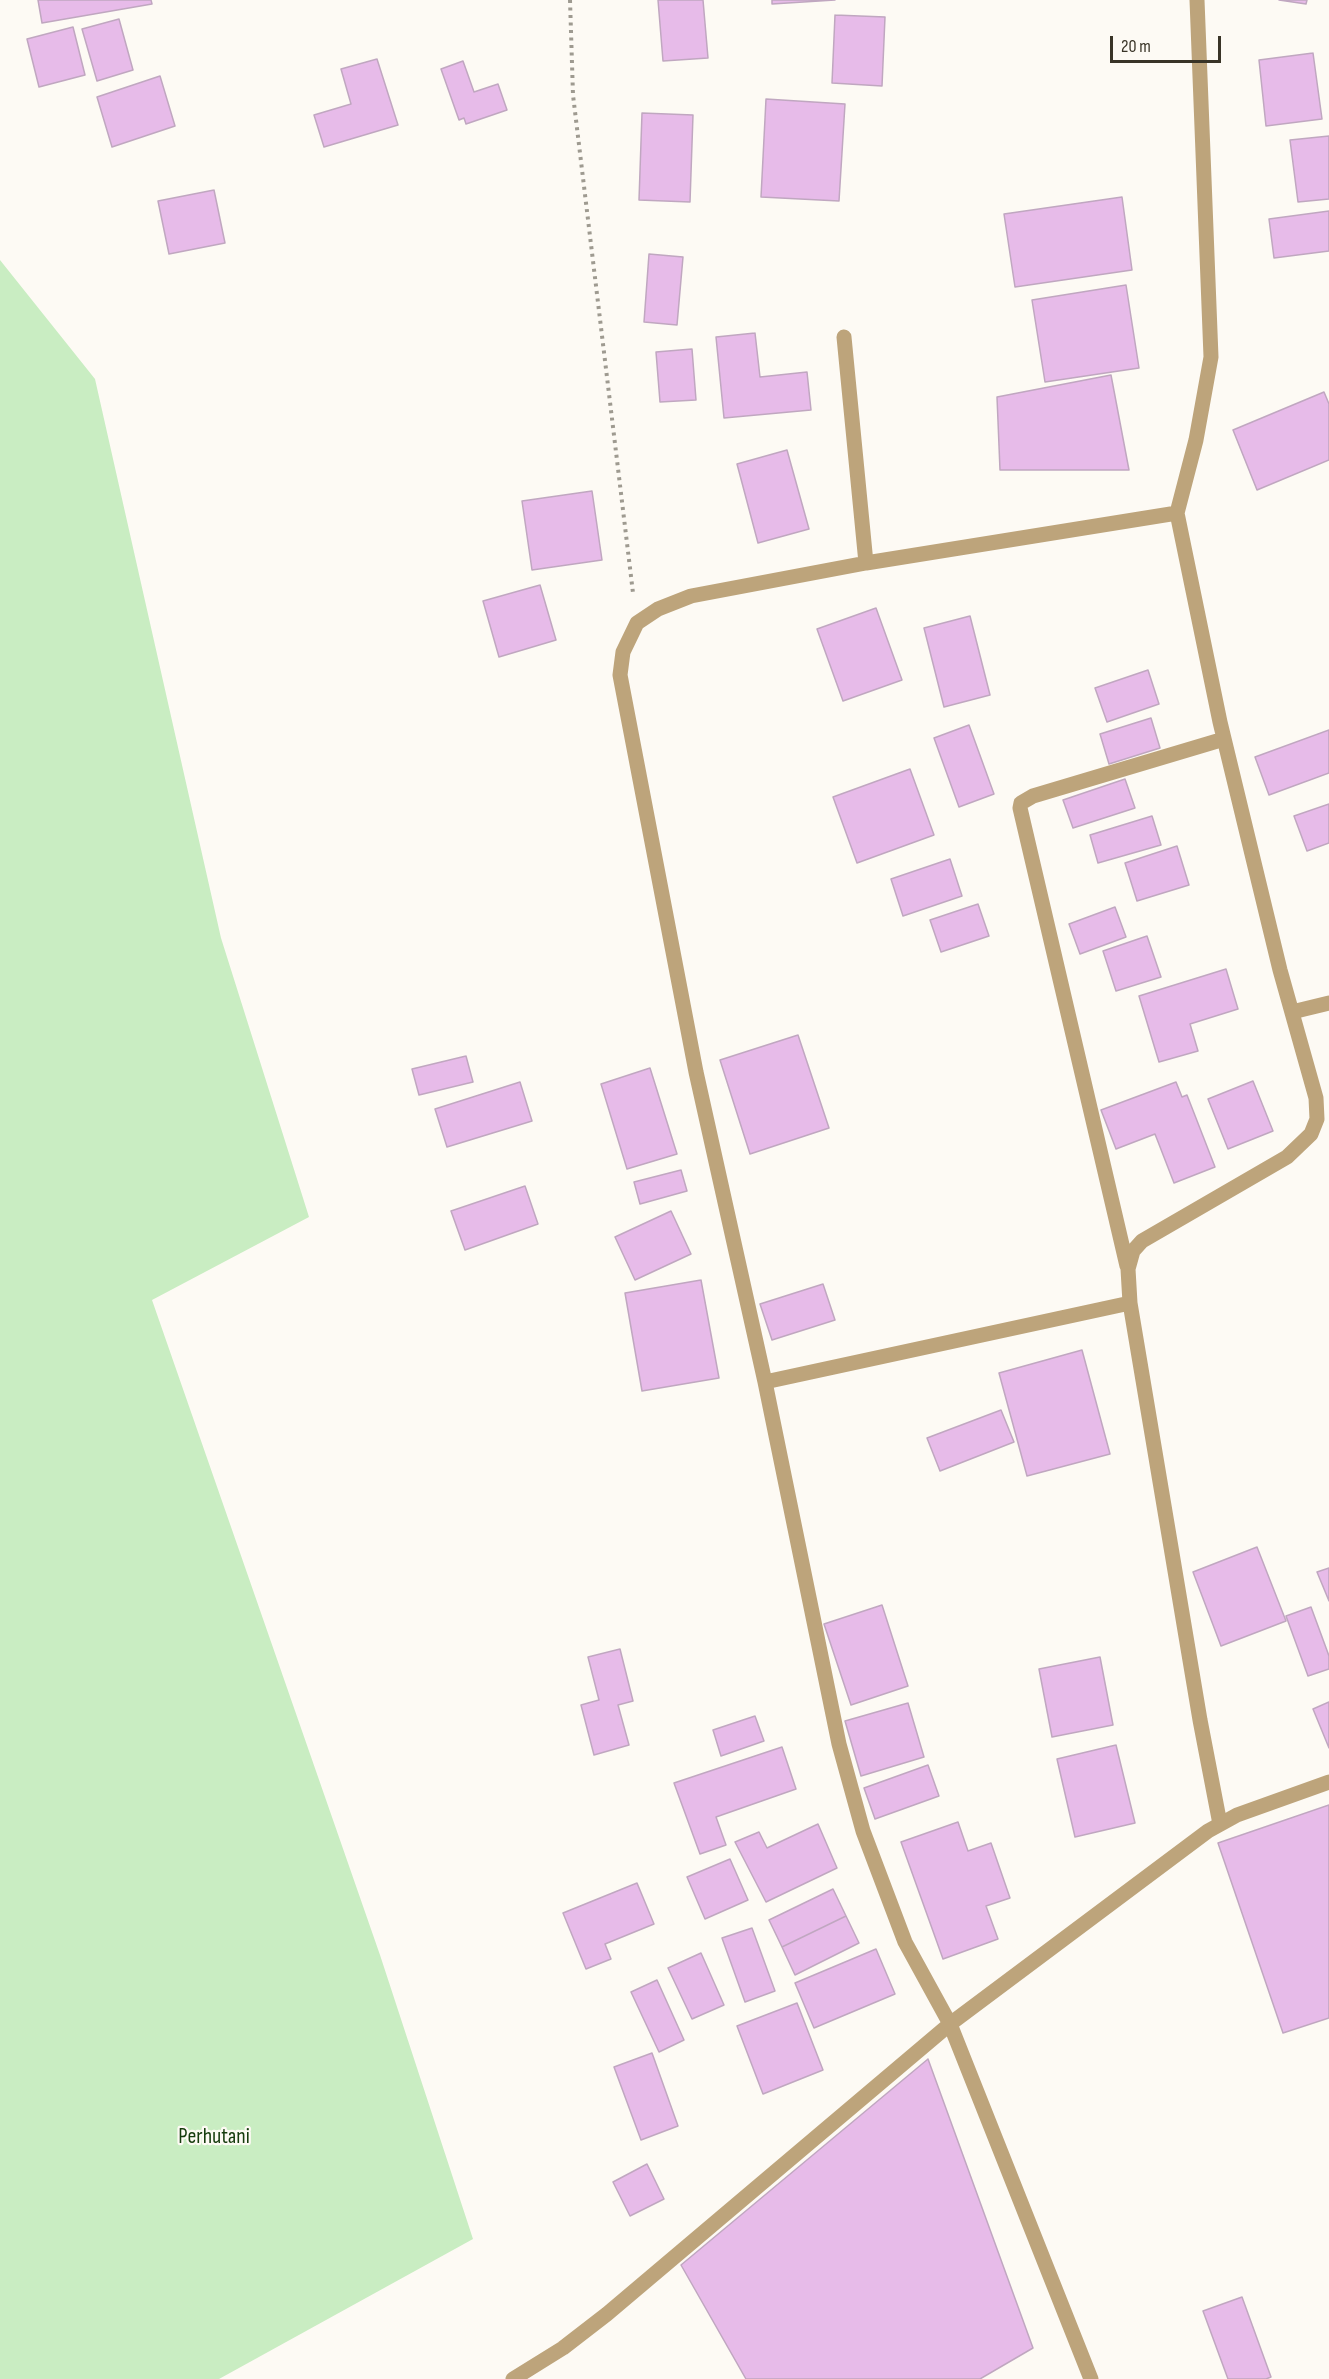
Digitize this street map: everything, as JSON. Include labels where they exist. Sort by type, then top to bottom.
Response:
[{"type":"street","points":[[1128,1269],[1133,1251],[1142,1241],[1287,1157],[1311,1134],[1317,1119],[1316,1098],[1292,1012],[1224,739],[1177,513],[1196,440],[1211,357],[1212,317],[1197,0]]},
{"type":"street","points":[[844,337],[866,563]]},
{"type":"street","points":[[1091,2379],[950,2024],[905,1942],[863,1831],[839,1744],[765,1382],[696,1072],[620,675],[623,652],[637,623],[658,609],[691,596],[866,563],[1177,513]]},
{"type":"street","points":[[1220,1824],[1200,1720],[1130,1303],[1128,1269],[1020,808],[1021,803],[1033,796],[1224,739]]},
{"type":"street","points":[[1292,1012],[1329,1003]]},
{"type":"street","points":[[765,1382],[1130,1303]]},
{"type":"street","points":[[513,2379],[563,2348],[607,2314],[950,2024],[1220,1824],[1237,1815],[1329,1782]]},
{"type":"path","points":[[570,0],[573,95],[615,463],[637,623]]},
{"type":"green space","name":"Perhutani","points":[[0,260],[95,379],[221,938],[309,1217],[152,1300],[380,1955],[473,2239],[219,2379],[0,2379]]},
{"type":"building","points":[[38,0],[151,0],[152,4],[42,23]]},
{"type":"building","points":[[658,0],[703,0],[708,58],[663,61]]},
{"type":"building","points":[[772,0],[835,0],[772,4]]},
{"type":"building","points":[[1279,0],[1307,0],[1306,4]]},
{"type":"building","points":[[835,15],[885,17],[882,86],[832,83]]},
{"type":"building","points":[[119,19],[133,70],[97,81],[82,29]]},
{"type":"building","points":[[73,27],[85,75],[39,87],[27,39]]},
{"type":"building","points":[[1313,53],[1322,119],[1266,126],[1259,60]]},
{"type":"building","points":[[377,59],[398,125],[324,147],[314,115],[351,104],[341,69]]},
{"type":"building","points":[[463,61],[474,92],[498,84],[507,110],[466,124],[464,118],[459,120],[441,69]]},
{"type":"building","points":[[160,76],[175,126],[112,147],[97,97]]},
{"type":"building","points":[[766,99],[845,104],[839,201],[761,197]]},
{"type":"building","points":[[642,113],[693,115],[690,202],[639,200]]},
{"type":"building","points":[[1329,136],[1329,199],[1298,202],[1290,140]]},
{"type":"building","points":[[214,190],[225,243],[169,254],[158,201]]},
{"type":"building","points":[[1122,197],[1132,270],[1015,287],[1004,214]]},
{"type":"building","points":[[1329,211],[1329,251],[1274,258],[1269,219]]},
{"type":"building","points":[[649,254],[683,257],[677,325],[644,322]]},
{"type":"building","points":[[1126,285],[1139,368],[1045,382],[1032,300]]},
{"type":"building","points":[[755,333],[760,377],[807,372],[811,410],[724,418],[716,337]]},
{"type":"building","points":[[692,349],[696,400],[660,402],[656,352]]},
{"type":"building","points":[[1111,375],[1129,470],[1000,470],[997,397]]},
{"type":"building","points":[[1324,392],[1329,404],[1329,460],[1257,490],[1233,430]]},
{"type":"building","points":[[787,450],[809,529],[758,543],[737,464]]},
{"type":"building","points":[[592,491],[602,560],[532,570],[522,501]]},
{"type":"building","points":[[540,585],[556,640],[499,657],[483,601]]},
{"type":"building","points":[[876,608],[902,680],[843,701],[817,629]]},
{"type":"building","points":[[970,616],[990,695],[944,707],[924,628]]},
{"type":"building","points":[[1148,670],[1159,704],[1107,722],[1095,688]]},
{"type":"building","points":[[1151,718],[1160,748],[1109,764],[1100,734]]},
{"type":"building","points":[[969,725],[994,794],[959,807],[934,738]]},
{"type":"building","points":[[1329,730],[1329,773],[1269,795],[1255,757]]},
{"type":"building","points":[[910,769],[934,835],[857,863],[833,797]]},
{"type":"building","points":[[1125,779],[1135,808],[1073,828],[1063,800]]},
{"type":"building","points":[[1329,804],[1329,843],[1307,851],[1294,816]]},
{"type":"building","points":[[1152,816],[1161,845],[1098,863],[1090,835]]},
{"type":"building","points":[[1177,846],[1189,885],[1137,901],[1125,863]]},
{"type":"building","points":[[950,859],[962,896],[903,916],[891,879]]},
{"type":"building","points":[[978,904],[989,936],[941,952],[930,920]]},
{"type":"building","points":[[1115,907],[1126,937],[1080,954],[1069,924]]},
{"type":"building","points":[[1147,936],[1161,977],[1116,991],[1103,951]]},
{"type":"building","points":[[1226,969],[1238,1009],[1190,1024],[1198,1051],[1159,1062],[1139,996]]},
{"type":"building","points":[[798,1035],[829,1128],[750,1154],[720,1060]]},
{"type":"building","points":[[466,1056],[473,1082],[419,1095],[412,1069]]},
{"type":"building","points":[[650,1068],[677,1154],[627,1169],[601,1084]]},
{"type":"building","points":[[1253,1081],[1273,1131],[1228,1149],[1208,1099]]},
{"type":"building","points":[[520,1082],[532,1121],[447,1147],[435,1109]]},
{"type":"building","points":[[1176,1082],[1182,1097],[1187,1095],[1215,1167],[1174,1183],[1155,1134],[1116,1149],[1101,1110]]},
{"type":"building","points":[[681,1170],[687,1191],[640,1204],[634,1182]]},
{"type":"building","points":[[525,1186],[538,1224],[465,1250],[451,1211]]},
{"type":"building","points":[[671,1211],[691,1254],[635,1280],[615,1237]]},
{"type":"building","points":[[701,1280],[719,1378],[642,1391],[625,1293]]},
{"type":"building","points":[[823,1284],[835,1320],[772,1340],[760,1304]]},
{"type":"building","points":[[1082,1350],[1110,1454],[1027,1476],[999,1373]]},
{"type":"building","points":[[1001,1410],[1014,1442],[940,1471],[927,1438]]},
{"type":"building","points":[[1257,1547],[1286,1621],[1221,1646],[1193,1572]]},
{"type":"building","points":[[1329,1568],[1329,1601],[1317,1572]]},
{"type":"building","points":[[882,1605],[908,1686],[851,1705],[824,1624]]},
{"type":"building","points":[[1311,1607],[1329,1656],[1329,1669],[1308,1676],[1286,1616]]},
{"type":"building","points":[[620,1649],[633,1701],[618,1705],[629,1745],[594,1755],[581,1705],[599,1700],[588,1657]]},
{"type":"building","points":[[1100,1657],[1113,1725],[1052,1737],[1039,1669]]},
{"type":"building","points":[[1329,1702],[1329,1748],[1313,1709]]},
{"type":"building","points":[[908,1703],[924,1757],[861,1776],[845,1721]]},
{"type":"building","points":[[755,1716],[764,1741],[721,1756],[713,1730]]},
{"type":"building","points":[[1116,1745],[1135,1823],[1075,1837],[1057,1759]]},
{"type":"building","points":[[782,1747],[796,1789],[716,1817],[726,1845],[700,1854],[674,1783]]},
{"type":"building","points":[[928,1765],[939,1796],[875,1819],[864,1788]]},
{"type":"building","points":[[1329,1805],[1329,2018],[1283,2033],[1218,1843]]},
{"type":"building","points":[[958,1822],[968,1851],[991,1843],[1010,1898],[986,1906],[998,1939],[943,1959],[901,1842]]},
{"type":"building","points":[[818,1824],[837,1868],[766,1902],[735,1842],[759,1832],[767,1848]]},
{"type":"building","points":[[730,1859],[748,1900],[705,1919],[687,1877]]},
{"type":"building","points":[[637,1883],[654,1924],[605,1944],[611,1959],[586,1969],[563,1913]]},
{"type":"building","points":[[833,1889],[846,1916],[782,1947],[769,1920]]},
{"type":"building","points":[[846,1916],[859,1943],[795,1975],[782,1947]]},
{"type":"building","points":[[752,1928],[775,1991],[745,2002],[722,1938]]},
{"type":"building","points":[[876,1949],[895,1994],[814,2028],[795,1983]]},
{"type":"building","points":[[701,1953],[724,2005],[692,2019],[668,1968]]},
{"type":"building","points":[[657,1980],[684,2040],[659,2052],[631,1992]]},
{"type":"building","points":[[797,2003],[823,2070],[763,2094],[737,2026]]},
{"type":"building","points":[[652,2053],[678,2126],[641,2140],[614,2067]]},
{"type":"building","points":[[928,2059],[1033,2348],[980,2379],[746,2379],[681,2265]]},
{"type":"building","points":[[647,2164],[664,2199],[630,2216],[613,2182]]},
{"type":"building","points":[[1242,2297],[1271,2377],[1266,2379],[1228,2379],[1203,2311]]}]
